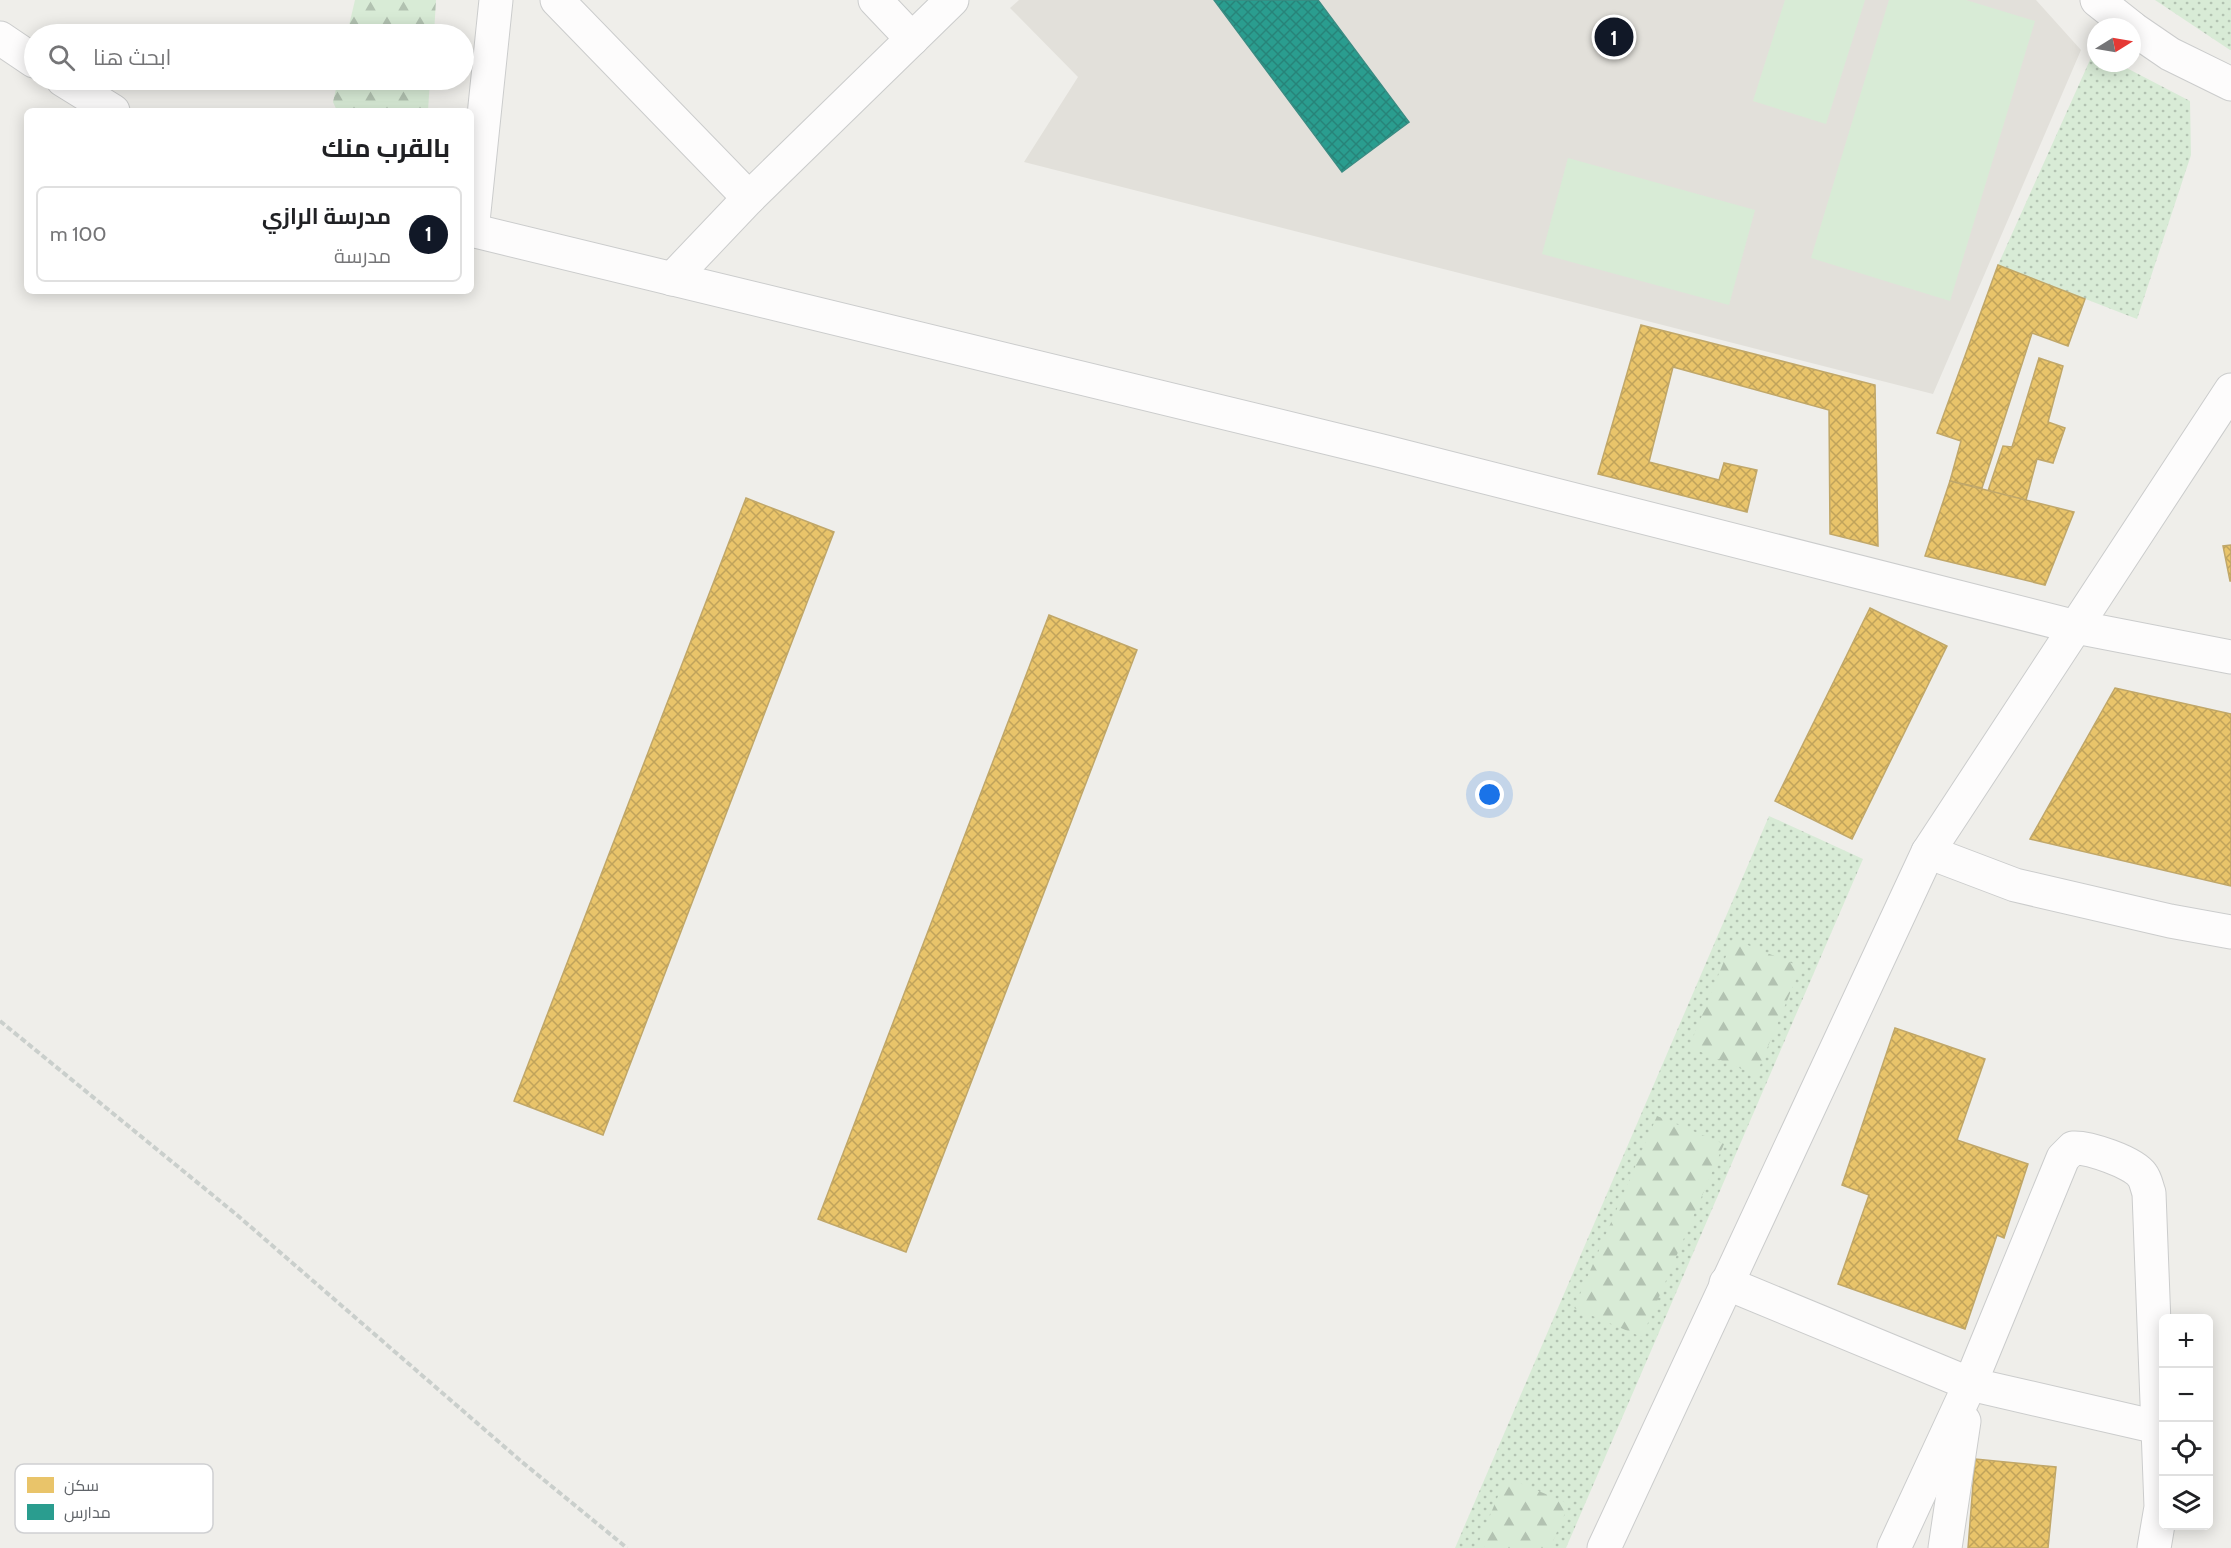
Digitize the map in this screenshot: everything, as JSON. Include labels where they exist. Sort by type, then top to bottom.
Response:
[{"type":"street","points":[[474,212],[496,0]]},
{"type":"street","points":[[557,0],[749,198]]},
{"type":"street","points":[[875,0],[912,39]]},
{"type":"street","points":[[672,279],[749,198],[952,0]]},
{"type":"street","points":[[2097,0],[2120,18]]},
{"type":"street","points":[[2141,33],[2170,54],[2231,84]]},
{"type":"street","points":[[0,38],[24,54]]},
{"type":"street","points":[[79,90],[108,108]]},
{"type":"street","points":[[474,231],[1394,454],[2076,627],[2231,657]]},
{"type":"street","points":[[1604,1548],[1928,852],[2231,390]]},
{"type":"street","points":[[1928,852],[2015,885],[2170,921],[2231,932]]},
{"type":"street","points":[[1894,1548],[1970,1384],[2063,1158],[2073,1148],[2083,1147],[2133,1166],[2142,1175],[2149,1193],[2160,1476]]},
{"type":"street","points":[[1726,1283],[1970,1384],[2157,1427]]},
{"type":"street","points":[[1945,1548],[1970,1384]]},
{"type":"street","points":[[2154,1548],[2160,1530]]},
{"type":"street","points":[[2165,1530],[2167,1548]]},
{"type":"path","points":[[0,1021],[237,1215],[522,1462],[627,1548]]},
{"type":"shaded area","points":[[1019,0],[2036,0],[2081,50],[1933,394],[1024,162],[1078,77],[1010,8]]},
{"type":"green space","points":[[355,0],[436,0],[435,24],[349,24]]},
{"type":"green space","points":[[1785,0],[1865,0],[1826,124],[1753,101]]},
{"type":"green space","points":[[1889,0],[1966,0],[2035,21],[1950,301],[1811,258]]},
{"type":"green space","points":[[2155,0],[2231,0],[2231,50],[2230,50]]},
{"type":"green space","points":[[2087,67],[2087,72],[2134,72],[2190,101],[2191,155],[2137,319],[1998,265]]},
{"type":"green space","points":[[336,90],[429,90],[428,108],[336,108],[333,102]]},
{"type":"green space","points":[[1568,158],[1755,210],[1729,305],[1542,254]]},
{"type":"green space","points":[[1769,816],[1863,859],[1566,1548],[1455,1548]]},
{"type":"green space","points":[[1733,939],[1801,967],[1756,1075],[1689,1047]]},
{"type":"green space","points":[[1657,1116],[1724,1144],[1642,1337],[1574,1308]]},
{"type":"green space","points":[[1506,1477],[1569,1504],[1550,1548],[1488,1548],[1478,1544]]},
{"type":"building: سكن","points":[[1998,265],[2085,299],[2068,346],[2032,333],[1982,488],[1950,481],[1961,441],[1937,433]]},
{"type":"building: سكن","points":[[1641,325],[1875,385],[1878,546],[1830,534],[1829,410],[1673,367],[1649,462],[1719,480],[1724,463],[1757,470],[1747,512],[1598,474]]},
{"type":"building: سكن","points":[[2039,358],[2063,366],[2048,422],[2065,428],[2053,463],[2037,459],[2026,500],[1988,491],[2003,446],[2012,447]]},
{"type":"building: سكن","points":[[1950,481],[2074,512],[2045,585],[1925,556]]},
{"type":"building: سكن","points":[[746,498],[834,532],[603,1135],[514,1101]]},
{"type":"building: سكن","points":[[2231,545],[2231,581],[2230,581],[2223,546]]},
{"type":"building: سكن","points":[[1870,608],[1947,646],[1852,839],[1775,801]]},
{"type":"building: سكن","points":[[1049,615],[1137,650],[906,1252],[818,1219]]},
{"type":"building: سكن","points":[[2115,688],[2231,714],[2231,886],[2030,839]]},
{"type":"building: سكن","points":[[1895,1028],[1985,1059],[1957,1140],[2028,1164],[2004,1238],[1997,1235],[1965,1329],[1838,1284],[1869,1195],[1842,1185]]},
{"type":"building: سكن","points":[[1975,1459],[2056,1467],[2048,1548],[1968,1548]]},
{"type":"building: مدارس","points":[[1214,0],[1318,0],[1409,122],[1342,172]]},
{"type":"place","name":"مدرسة الرازي","points":[[1614,37]]}]
